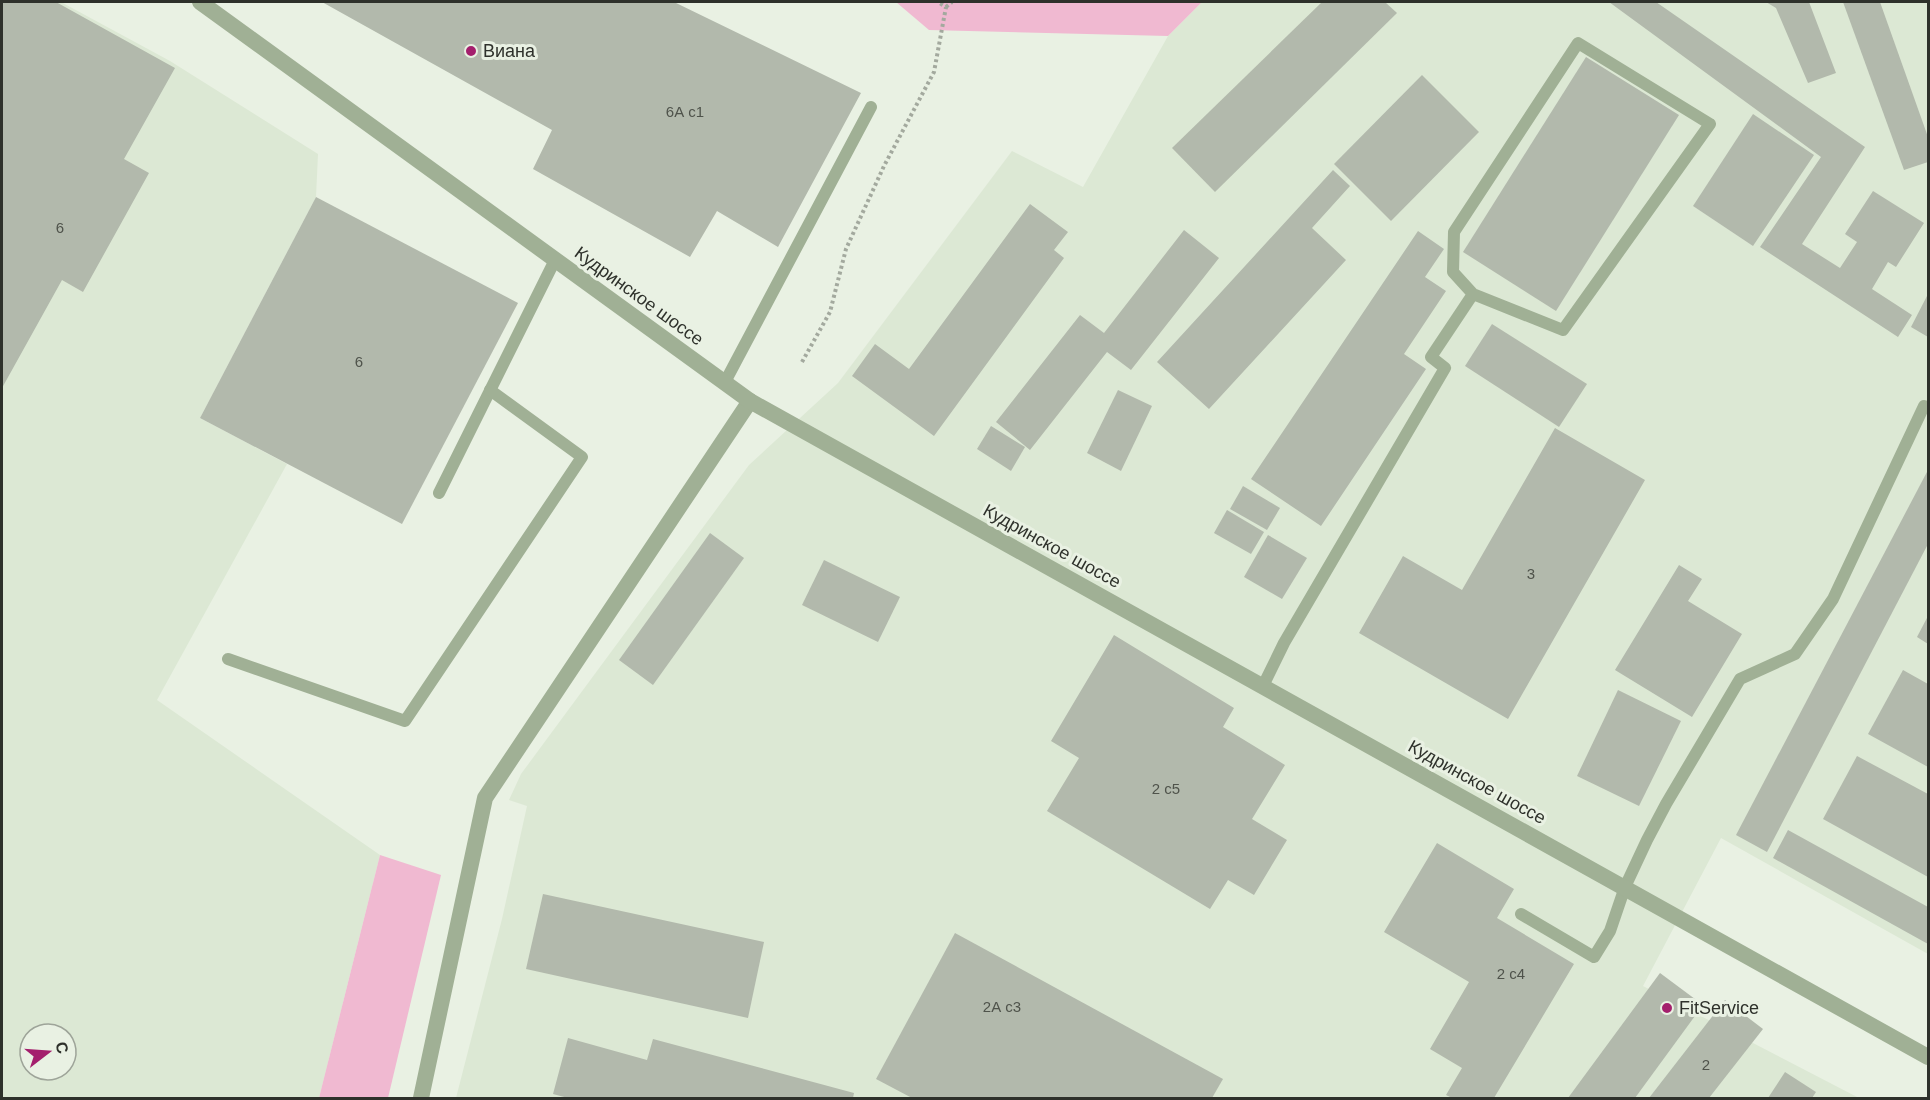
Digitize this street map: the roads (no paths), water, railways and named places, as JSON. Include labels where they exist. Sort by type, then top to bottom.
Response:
[{"type":"street","name":"Кудринское шоссе","points":[[200,2],[750,401],[1929,1057]]},
{"type":"street","points":[[421,1098],[485,798],[750,401]]},
{"type":"lane","points":[[1578,44],[1710,124],[1563,330],[1473,294],[1453,272],[1454,232],[1578,44]]},
{"type":"lane","points":[[725,382],[871,107]]},
{"type":"lane","points":[[439,493],[555,260]]},
{"type":"lane","points":[[1263,686],[1284,643],[1445,368],[1431,357],[1473,294]]},
{"type":"lane","points":[[228,658],[405,721],[582,457],[490,390]]},
{"type":"lane","points":[[1521,914],[1594,957],[1610,931],[1625,887],[1666,804],[1740,679],[1795,654],[1833,599],[1924,406]]},
{"type":"place","name":"Виана","points":[[471,51]]},
{"type":"place","name":"FitService","points":[[1667,1008]]}]
